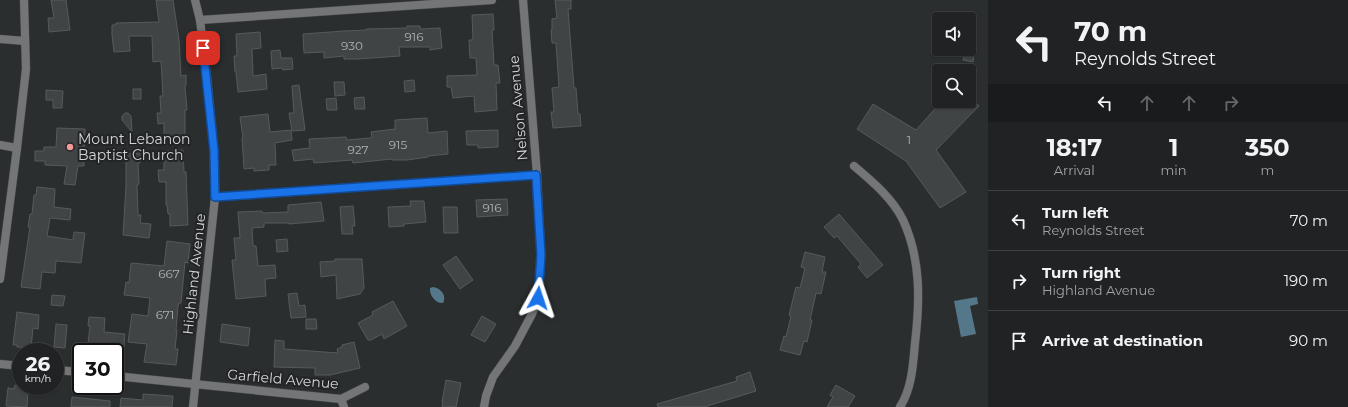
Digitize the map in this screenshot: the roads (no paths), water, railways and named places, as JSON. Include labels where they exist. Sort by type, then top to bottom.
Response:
[{"type":"street","points":[[0,279],[26,69],[24,0]]},
{"type":"street","name":"Highland Avenue","points":[[193,407],[215,197],[214,150],[207,77],[200,20],[195,0]]},
{"type":"street","points":[[200,20],[492,0]]},
{"type":"street","name":"Nelson Avenue","points":[[484,407],[486,396],[493,377],[515,346],[532,314],[538,298],[540,286],[541,255],[523,0]]},
{"type":"street","points":[[0,39],[25,41]]},
{"type":"street","points":[[0,145],[17,148]]},
{"type":"street","points":[[854,166],[894,206],[902,219],[914,253],[918,278],[918,311],[909,389],[900,407]]},
{"type":"street","points":[[215,197],[536,175]]},
{"type":"street","points":[[0,364],[12,365]]},
{"type":"street","name":"Garfield Avenue","points":[[124,377],[195,384],[343,403],[366,387]]},
{"type":"water","points":[[433,287],[438,289],[444,295],[443,303],[436,301],[432,296],[430,288]]},
{"type":"water","points":[[977,297],[978,304],[970,306],[976,334],[961,337],[954,301]]},
{"type":"place","name":"Mount Lebanon Baptist Church","points":[[70,147]]}]
